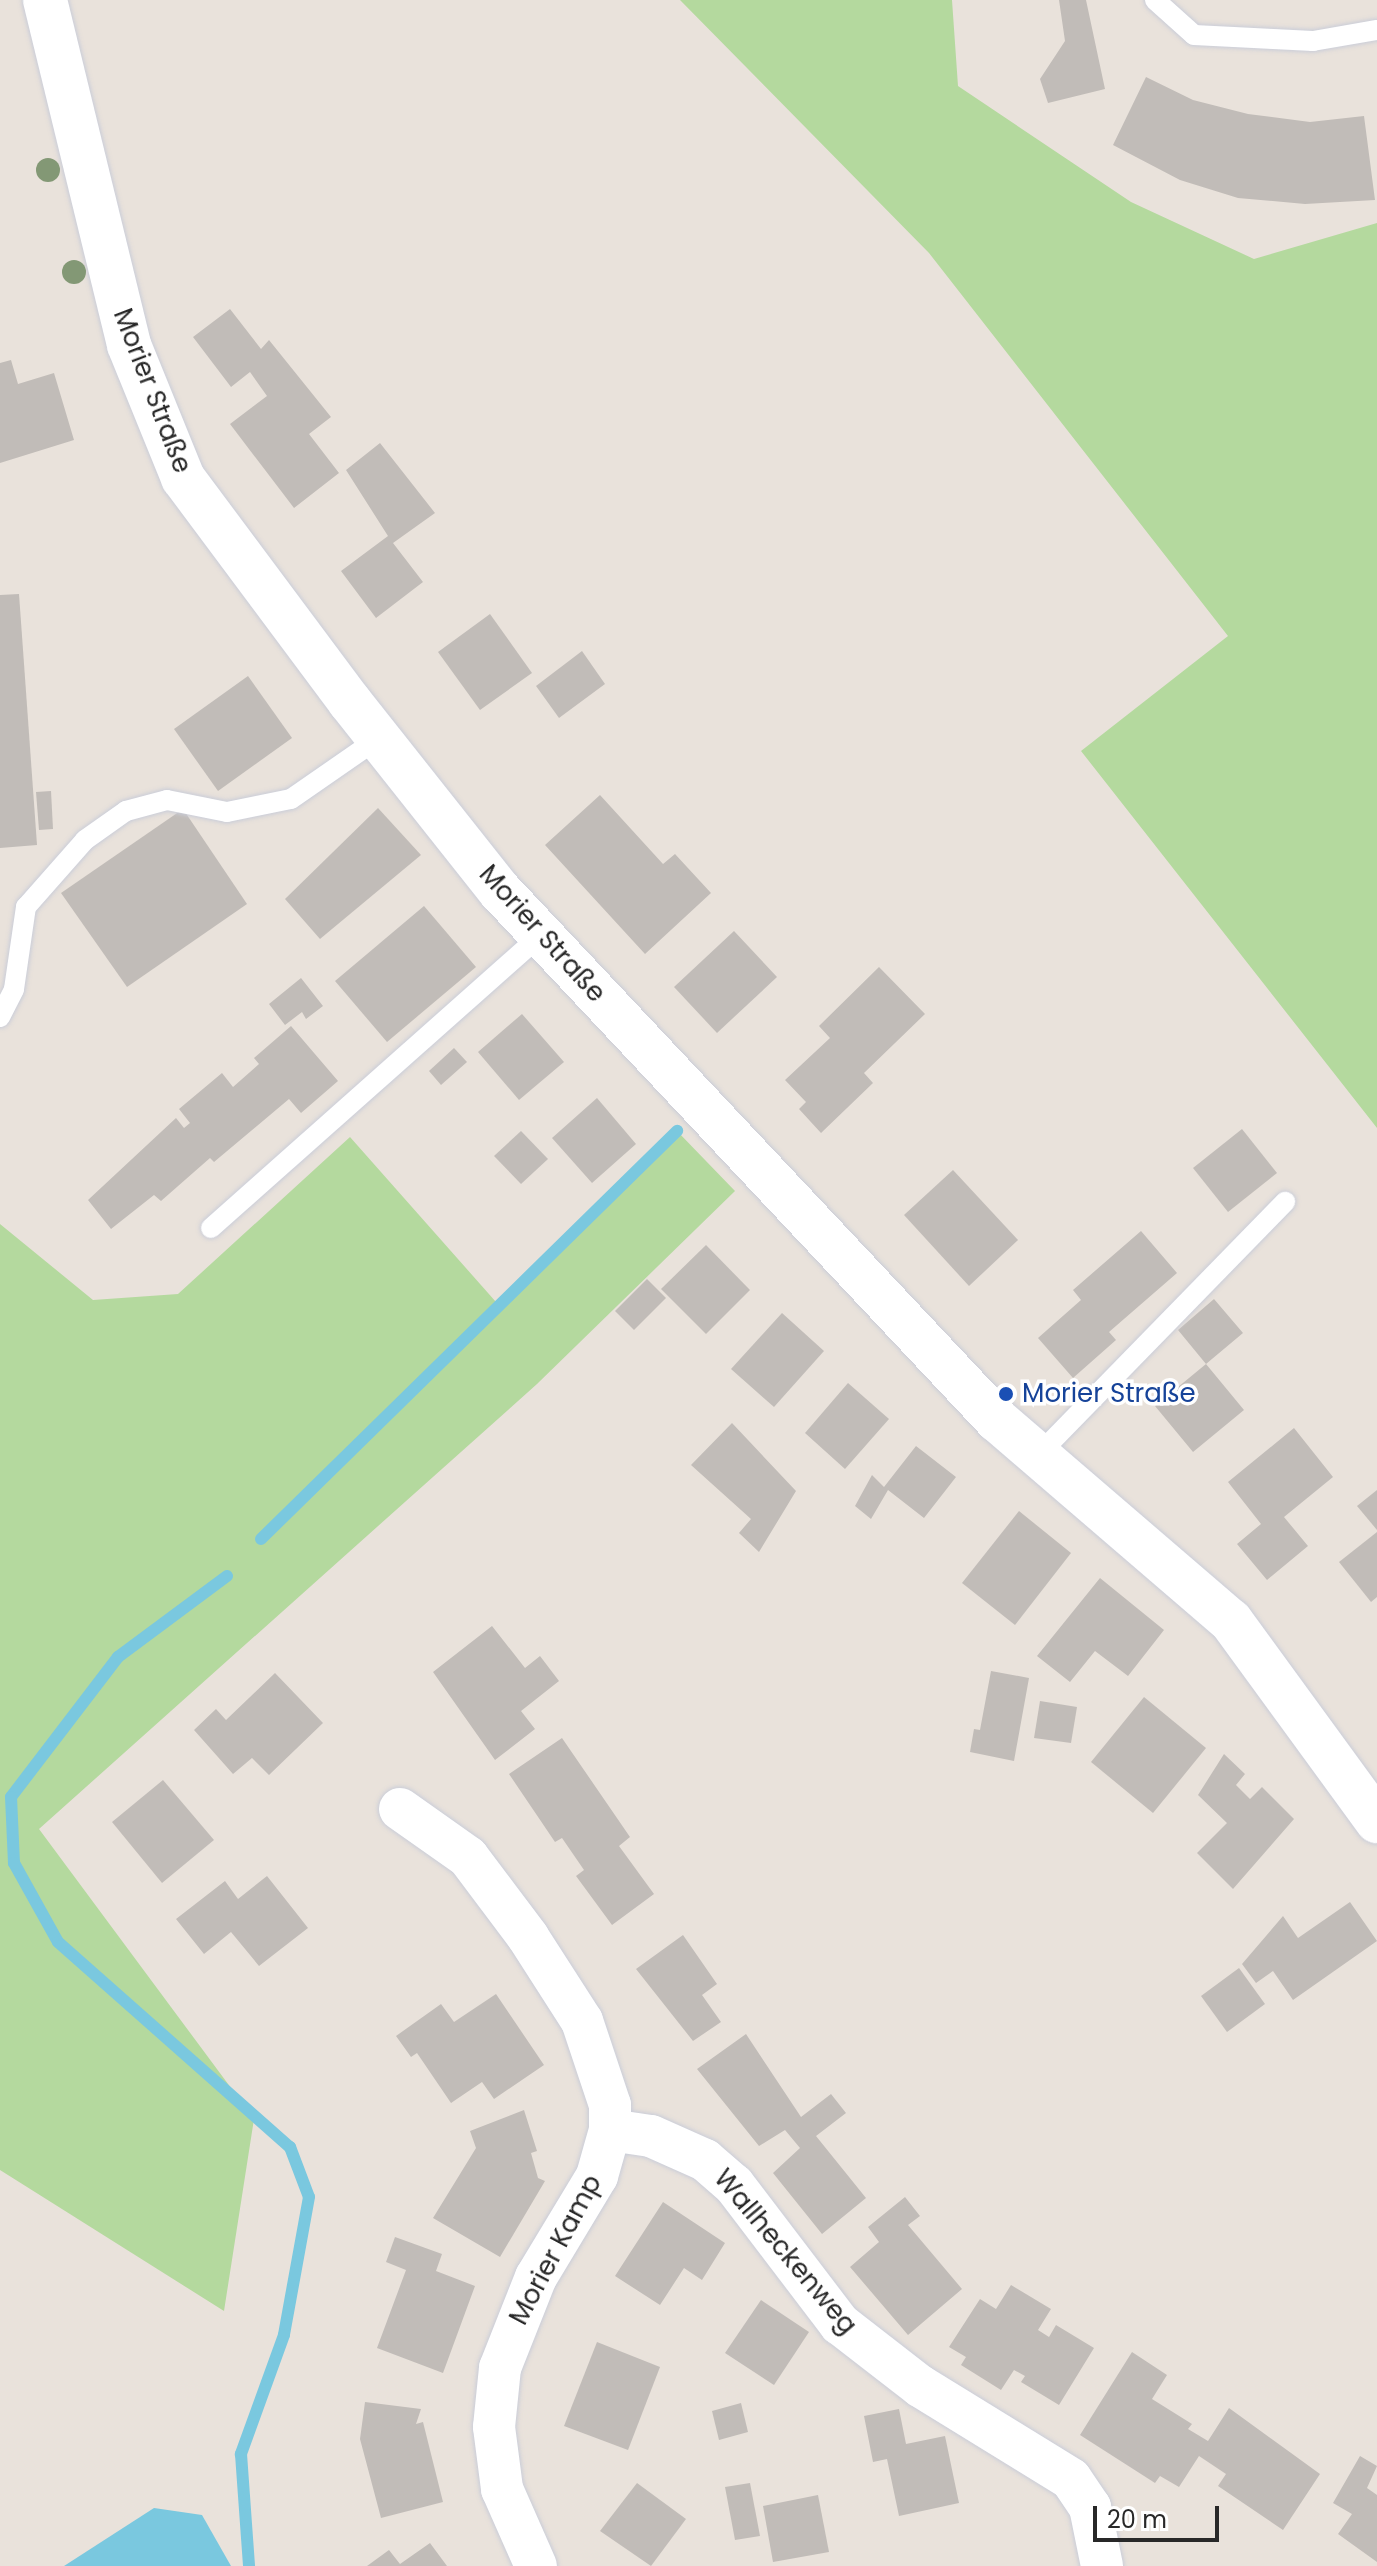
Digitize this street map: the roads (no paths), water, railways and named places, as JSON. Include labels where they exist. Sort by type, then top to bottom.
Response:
[{"type":"main road","name":"Morier Straße","points":[[45,0],[129,345],[183,478],[379,738],[541,935],[997,1420],[1231,1621],[1377,1821]]},
{"type":"street","name":"Morier Kamp","points":[[400,1809],[468,1857],[567,1995],[604,2076],[610,2130],[597,2176],[536,2277],[500,2368],[494,2427],[502,2489],[536,2566]]},
{"type":"street","name":"Wallheckenweg","points":[[610,2130],[651,2136],[705,2160],[734,2185],[840,2324],[920,2386],[1071,2479],[1090,2507],[1102,2566]]},
{"type":"lane","points":[[1155,0],[1194,35],[1313,41],[1377,30]]},
{"type":"lane","points":[[0,1017],[14,989],[26,907],[85,840],[126,811],[167,800],[227,812],[291,799],[379,738]]},
{"type":"lane","points":[[211,1228],[541,935]]},
{"type":"lane","points":[[1038,1455],[1285,1202]]},
{"type":"water","points":[[154,2508],[202,2515],[231,2566],[64,2566]]},
{"type":"waterway","points":[[261,1539],[677,1131]]},
{"type":"waterway","points":[[227,1576],[118,1657],[11,1797],[14,1863],[58,1942],[290,2147],[309,2197],[284,2335],[241,2454],[249,2566]]},
{"type":"place","name":"Morier Straße","points":[[1006,1394]]}]
